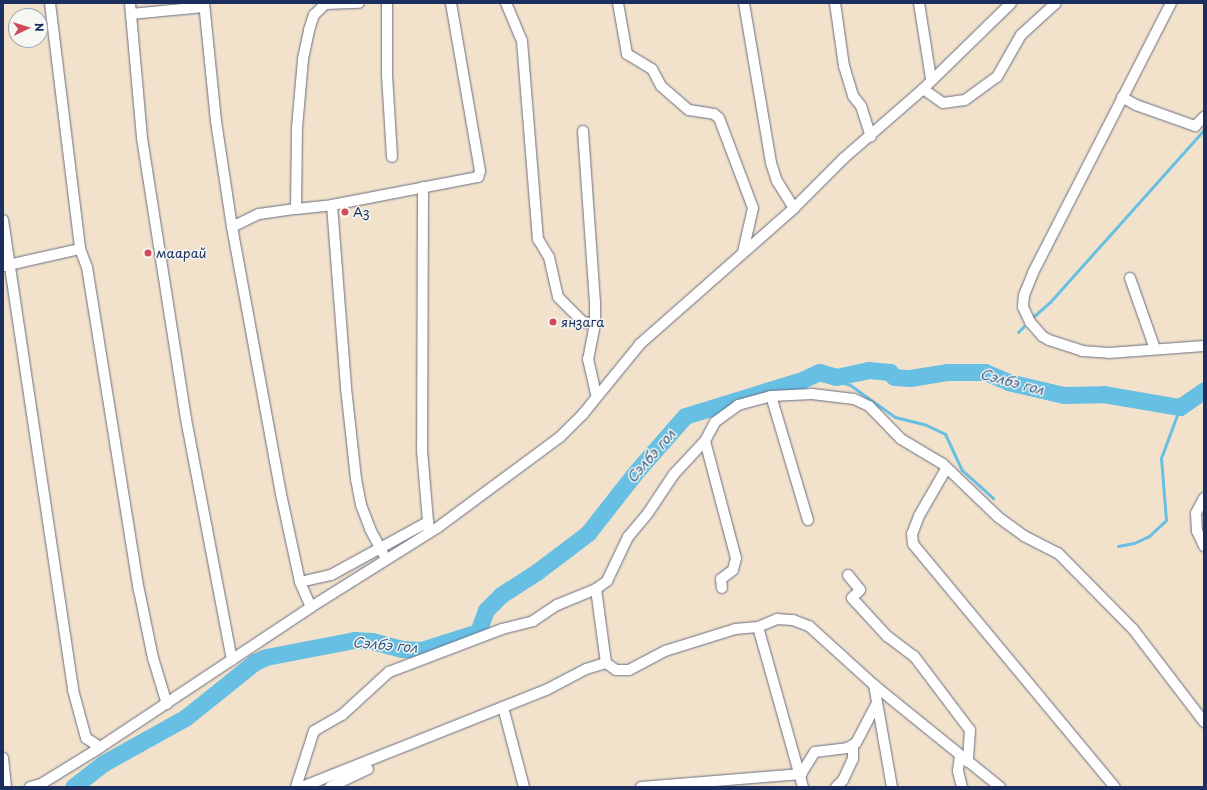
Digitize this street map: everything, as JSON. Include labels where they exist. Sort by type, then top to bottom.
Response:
[{"type":"street","points":[[50,3],[80,249],[87,267],[139,590],[153,658],[167,704]]},
{"type":"street","points":[[130,3],[142,138],[185,411],[224,627],[232,660]]},
{"type":"street","points":[[296,209],[297,128],[303,59],[314,15],[326,4],[359,3]]},
{"type":"street","points":[[387,3],[387,75],[392,157]]},
{"type":"street","points":[[232,227],[259,214],[332,205],[473,179],[480,175],[451,3]]},
{"type":"street","points":[[506,3],[522,41],[538,239],[549,257],[558,297],[583,322],[595,324]]},
{"type":"street","points":[[618,3],[627,54],[652,69],[661,86],[689,110],[714,114],[719,118],[753,208],[743,252]]},
{"type":"street","points":[[744,3],[771,164],[777,181],[794,208]]},
{"type":"street","points":[[835,3],[844,66],[853,96],[860,106],[871,136]]},
{"type":"street","points":[[919,3],[931,80]]},
{"type":"street","points":[[30,787],[41,784],[100,747],[167,704],[311,607],[428,533],[548,447],[572,426],[596,395],[640,344],[794,208],[844,158],[923,89],[1011,3]]},
{"type":"street","points":[[923,89],[943,103],[965,100],[997,77],[1021,35],[1056,3]]},
{"type":"street","points":[[1171,3],[1032,273],[1024,295],[1023,307],[1030,322],[1042,336],[1062,345],[1082,351],[1109,353],[1204,346]]},
{"type":"street","points":[[131,14],[204,5],[216,121],[232,227],[300,582],[311,607]]},
{"type":"street","points":[[1122,98],[1142,108],[1195,126],[1204,117]]},
{"type":"street","points":[[583,131],[595,324],[588,359],[596,395]]},
{"type":"street","points":[[423,187],[422,450],[428,533]]},
{"type":"street","points":[[332,205],[346,388],[356,479],[361,506],[379,547],[386,559]]},
{"type":"street","points":[[3,220],[6,266],[74,690],[86,738],[100,747]]},
{"type":"street","points":[[6,266],[80,249]]},
{"type":"street","points":[[1130,278],[1155,349]]},
{"type":"street","points":[[296,787],[314,731],[342,715],[389,672],[502,629],[532,621],[557,605],[596,590],[607,581],[628,537],[648,513],[674,474],[705,442],[715,422],[722,414],[738,405],[771,396],[812,394],[854,399],[869,406],[901,439],[943,464],[998,517],[1024,536],[1058,553],[1133,629],[1204,722]]},
{"type":"street","points":[[771,396],[808,520]]},
{"type":"street","points":[[705,442],[736,558],[733,570],[721,578],[722,588]]},
{"type":"street","points":[[946,468],[919,516],[912,534],[913,544],[1115,787]]},
{"type":"street","points":[[1204,498],[1196,513],[1197,531],[1204,546]]},
{"type":"street","points":[[300,582],[331,575],[379,547],[428,522]]},
{"type":"street","points":[[848,575],[860,590],[852,598],[886,636],[914,656],[970,730],[964,759],[958,771],[962,787]]},
{"type":"street","points":[[596,590],[606,663]]},
{"type":"street","points":[[302,787],[546,690],[586,669],[606,663],[622,672],[665,651],[735,629],[758,627],[777,619],[793,620],[810,626],[874,684],[1000,787]]},
{"type":"street","points":[[758,627],[801,774],[803,787]]},
{"type":"street","points":[[874,684],[892,787]]},
{"type":"street","points":[[836,787],[843,780],[853,759],[853,746],[863,732],[877,703]]},
{"type":"street","points":[[503,707],[524,787]]},
{"type":"street","points":[[801,774],[815,752],[853,746]]},
{"type":"street","points":[[3,758],[6,787]]},
{"type":"street","points":[[330,787],[368,769]]},
{"type":"street","points":[[641,787],[801,774]]},
{"type":"waterway","points":[[1034,316],[1050,302],[1204,130]]},
{"type":"waterway","points":[[1018,332],[1024,326]]},
{"type":"waterway","name":"Сэлбэ гол","points":[[73,787],[104,763],[185,718],[255,662],[266,657],[354,640],[372,641],[402,649],[421,650],[478,632],[486,610],[501,595],[538,571],[588,533],[635,473],[685,416],[802,380],[819,372],[836,377],[868,370],[890,372],[894,377],[910,378],[947,372],[985,372],[1008,382],[1064,395],[1103,394],[1180,407],[1204,390]]},
{"type":"waterway","name":"Сэлбэ гол","points":[[802,380],[824,377],[850,385],[895,417],[926,425],[945,434],[962,470],[993,498]]},
{"type":"waterway","name":"Сэлбэ гол","points":[[1118,546],[1134,543],[1149,536],[1166,520],[1161,458],[1180,407]]},
{"type":"place","name":"Аз","points":[[345,212]]},
{"type":"place","name":"маарай","points":[[148,253]]},
{"type":"place","name":"янзага","points":[[553,322]]}]
